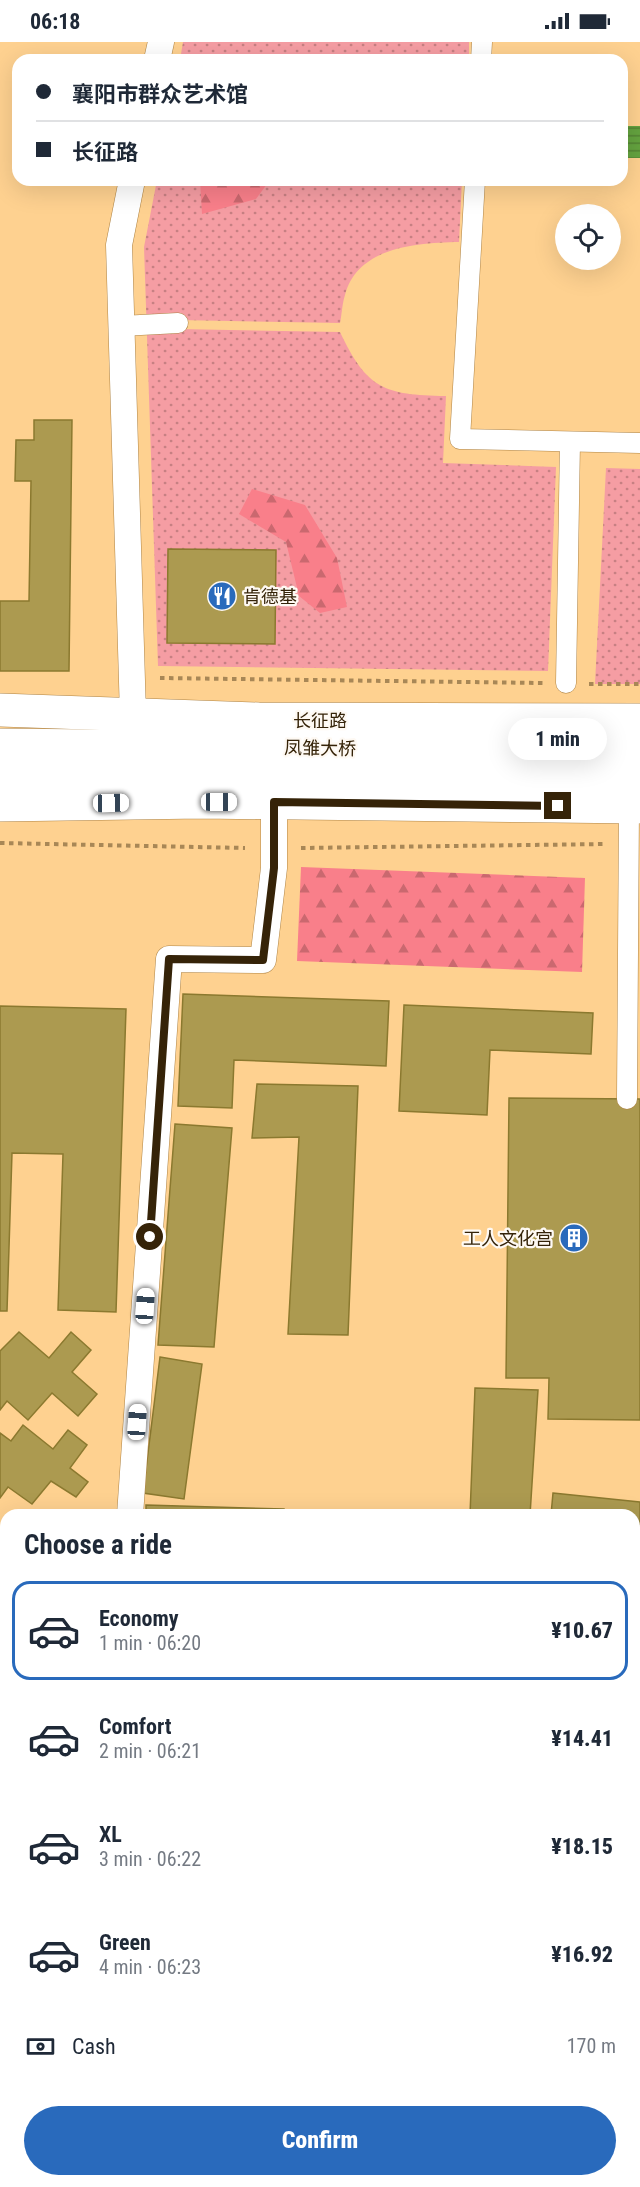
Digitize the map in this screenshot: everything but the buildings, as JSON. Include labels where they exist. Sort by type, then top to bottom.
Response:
[{"type":"main road","name":"长征路","points":[[0,710],[259,719],[640,720]]},
{"type":"main road","name":"凤雏大桥","points":[[0,746],[640,752]]},
{"type":"main road","name":"凤雏大桥","points":[[0,777],[636,799]]},
{"type":"main road","points":[[0,805],[636,799]]},
{"type":"street","points":[[131,186],[119,245],[134,716]]},
{"type":"street","points":[[475,186],[460,439],[640,443]]},
{"type":"street","points":[[122,326],[178,323]]},
{"type":"street","points":[[566,683],[570,442]]},
{"type":"street","points":[[627,1099],[630,844],[636,799]]},
{"type":"street","points":[[130,1509],[169,959],[263,960],[274,849],[274,802]]},
{"type":"path","points":[[134,678],[640,684]]},
{"type":"path","points":[[0,843],[274,849],[630,844]]},
{"type":"shaded area","points":[[183,42],[469,42],[469,54],[181,54]]},
{"type":"shaded area","points":[[628,126],[640,126],[640,158],[628,158]]},
{"type":"shaded area","points":[[156,186],[462,186],[459,242],[408,246],[376,257],[363,266],[352,279],[344,298],[340,323],[178,320],[178,329],[340,332],[359,366],[380,385],[407,394],[446,396],[443,463],[556,467],[548,671],[158,666],[144,247]]},
{"type":"shaded area","points":[[606,468],[640,469],[640,684],[595,684]]},
{"type":"green space","points":[[200,186],[266,186],[256,199],[202,214]]},
{"type":"green space","points":[[252,489],[305,505],[337,558],[347,607],[320,613],[299,596],[286,542],[239,514]]},
{"type":"green space","points":[[301,867],[585,878],[582,972],[297,961]]},
{"type":"place","name":"肯德基","points":[[222,596]]},
{"type":"place","name":"工人文化宫","points":[[574,1238]]},
{"type":"route","points":[[150,1237],[169,959],[263,960],[274,868],[274,802],[558,806]]}]
